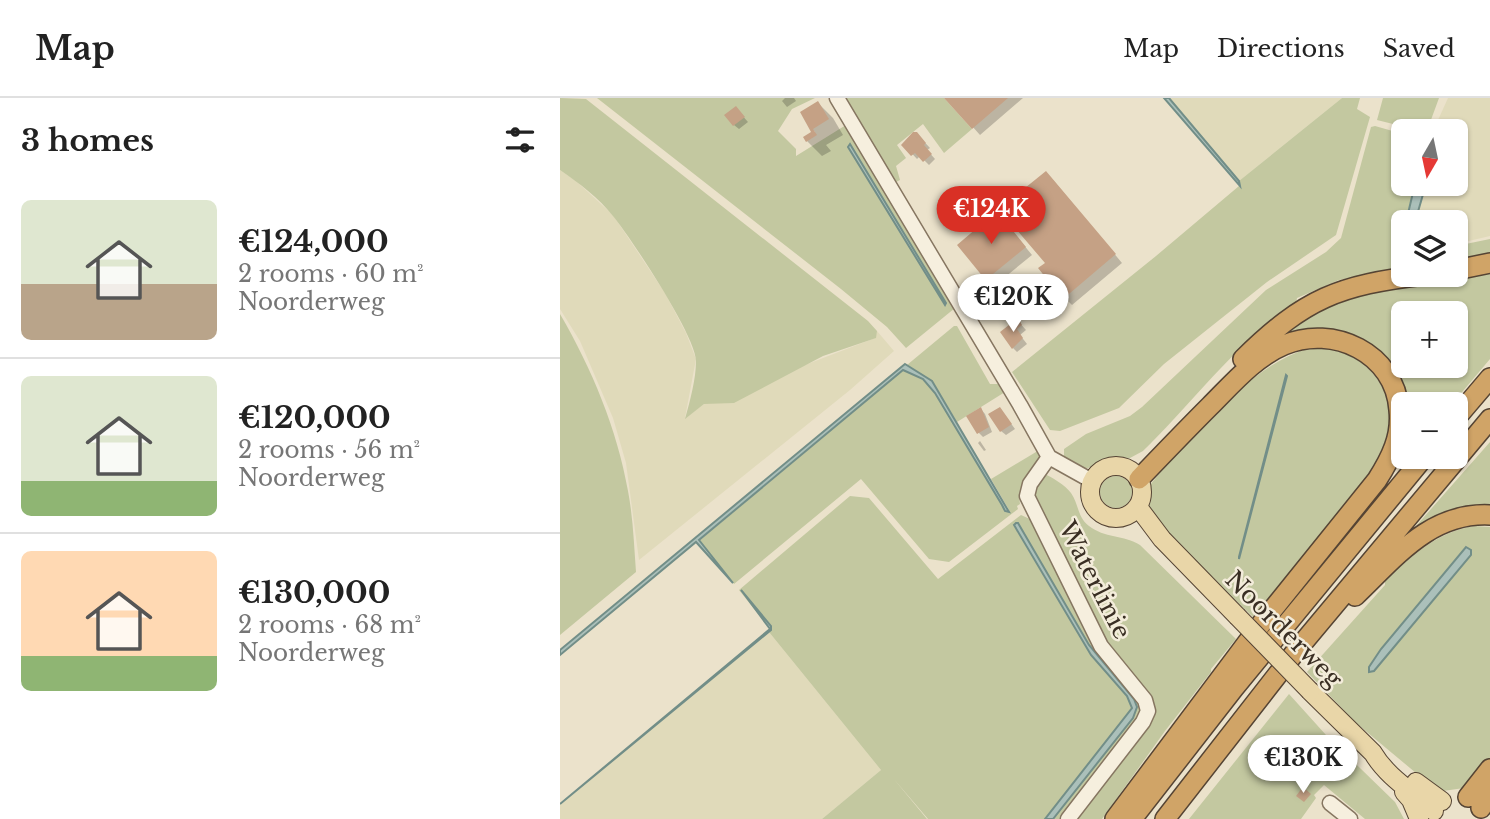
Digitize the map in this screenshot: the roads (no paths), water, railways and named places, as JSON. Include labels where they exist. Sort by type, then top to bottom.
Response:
[{"type":"highway","points":[[1468,268],[1490,263]]},
{"type":"highway","points":[[1134,474],[1259,342],[1303,308],[1325,295],[1346,288],[1391,280]]},
{"type":"highway","points":[[1115,819],[1265,619],[1377,480],[1396,444],[1400,419],[1398,397],[1388,375],[1363,351],[1330,337],[1303,338],[1266,354],[1134,474]]},
{"type":"highway","points":[[1468,404],[1490,378]]},
{"type":"highway","points":[[1165,819],[1296,651],[1490,419]]},
{"type":"highway","points":[[1132,819],[1234,688],[1414,469]]},
{"type":"highway","points":[[1296,651],[1412,542],[1445,521],[1466,515],[1490,515]]},
{"type":"highway","points":[[1481,804],[1490,769]]},
{"type":"main road","points":[[1112,466],[1134,474],[1142,488],[1142,498],[1133,511],[1110,518],[1095,508],[1091,500],[1092,481],[1104,469],[1112,466]]},
{"type":"main road","name":"Noorderweg","points":[[1133,511],[1149,533],[1162,539],[1432,812]]},
{"type":"main road","name":"Noorderweg","points":[[1373,753],[1379,764],[1411,800],[1432,812]]},
{"type":"main road","points":[[1432,812],[1450,797],[1481,804]]},
{"type":"street","points":[[837,98],[1049,457],[1092,481]]},
{"type":"street","name":"Waterlinie","points":[[1049,457],[1030,484],[1027,496],[1101,646],[1134,684],[1145,700],[1148,711],[1143,722],[1068,819]]},
{"type":"street","points":[[1330,803],[1350,819]]},
{"type":"water","points":[[1164,98],[1169,98],[1239,181],[1240,186]]},
{"type":"water","points":[[850,144],[946,303],[945,305],[848,147]]},
{"type":"water","points":[[1412,196],[1423,196],[1418,210],[1409,210]]},
{"type":"water","points":[[905,364],[932,381],[1009,512],[1005,511],[935,393],[923,379],[903,370],[699,540],[733,583],[696,542],[560,655],[560,650]]},
{"type":"water","points":[[1287,376],[1239,559],[1239,557]]},
{"type":"water","points":[[1016,523],[1089,645],[1134,699],[1137,707],[1133,718],[1053,819],[1045,819],[1132,708],[1127,696],[1091,655],[1014,525]]},
{"type":"water","points":[[1466,547],[1471,550],[1471,555],[1374,671],[1369,672],[1369,667],[1381,649]]},
{"type":"water","points":[[741,590],[771,626],[771,630],[560,804],[770,629]]}]
